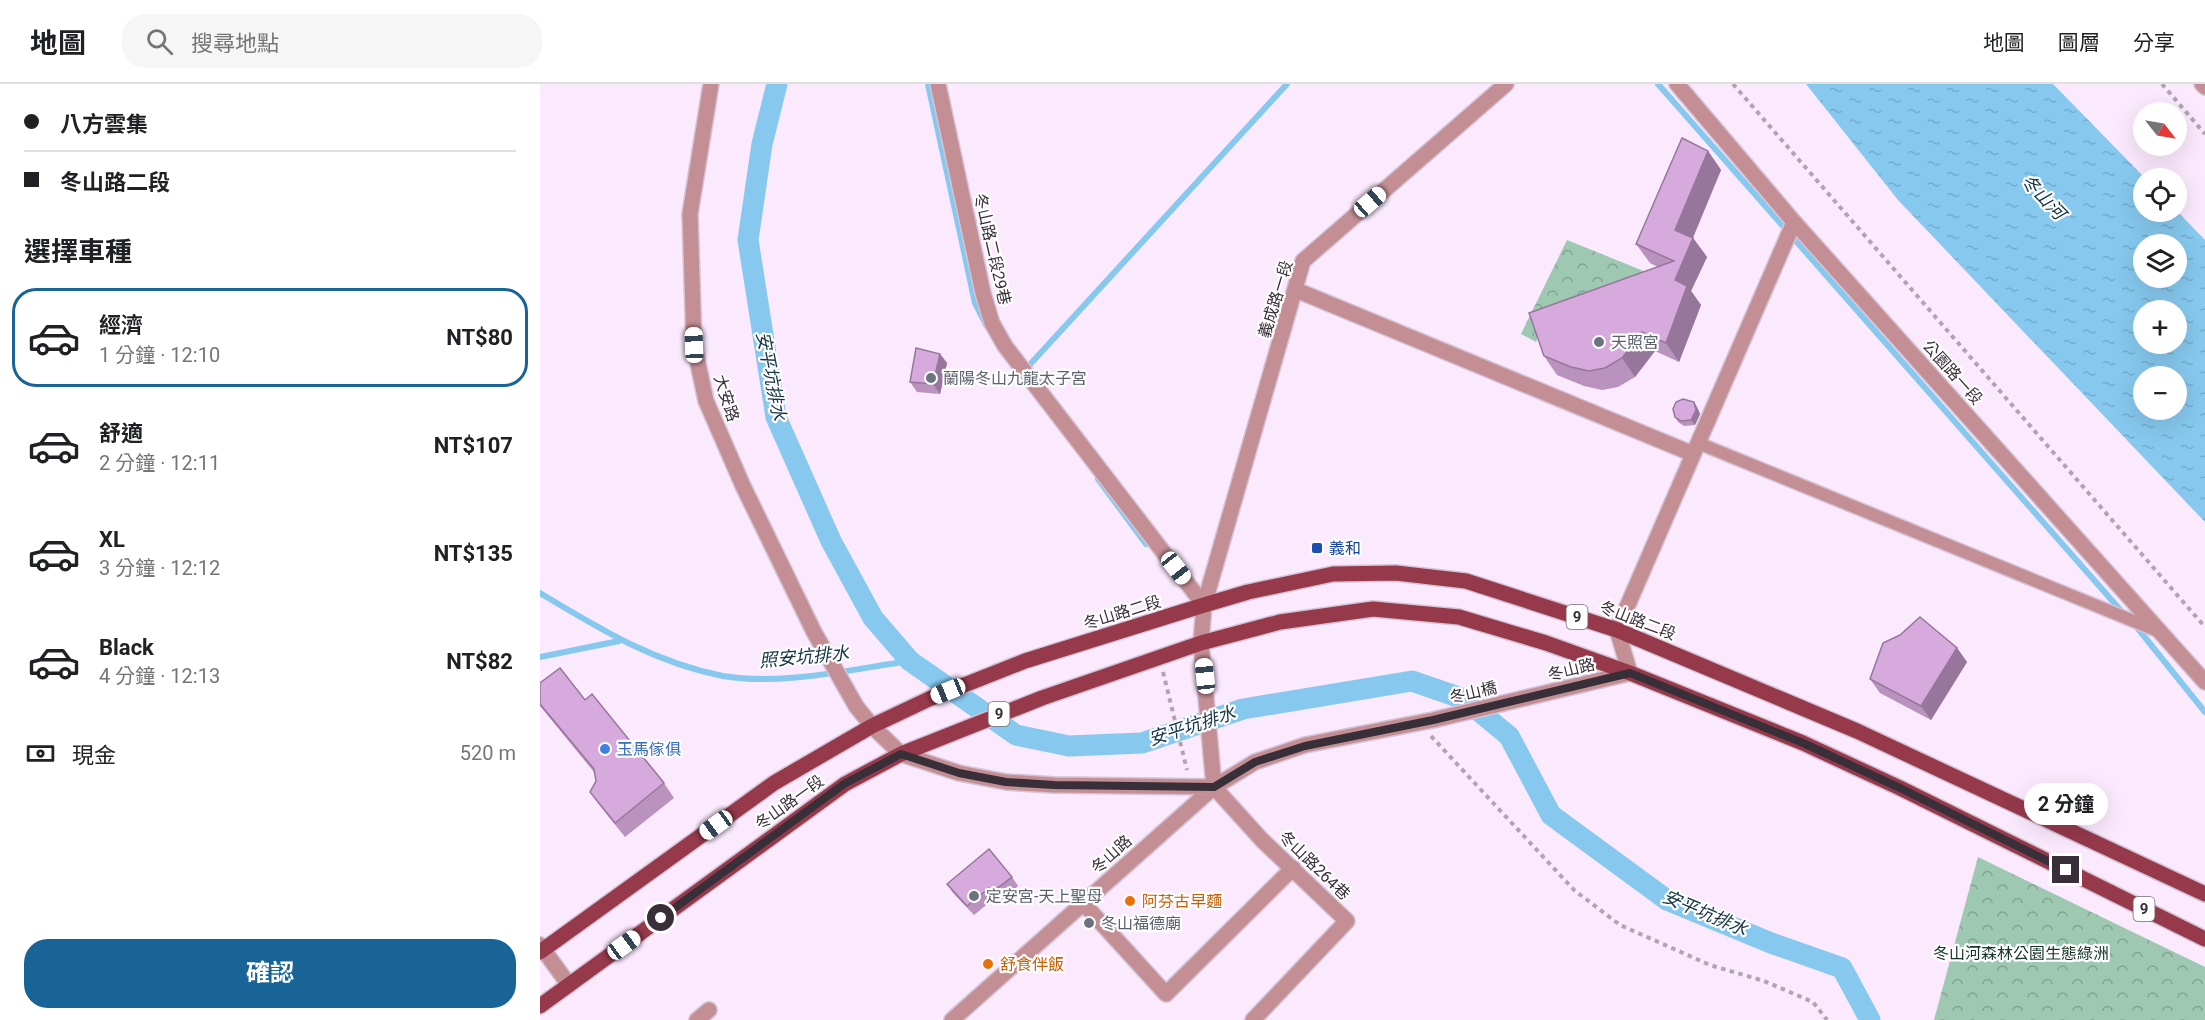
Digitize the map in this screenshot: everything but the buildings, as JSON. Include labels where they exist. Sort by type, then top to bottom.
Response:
[{"type":"main road","name":"冬山路二段","points":[[929,699],[1025,661],[1248,592],[1333,574],[1396,573],[1466,581],[1617,630],[1740,680],[1866,735],[2205,894]]},
{"type":"main road","name":"9","points":[[1201,643],[1280,622],[1374,609],[1459,617],[1546,643],[1630,673],[1803,743],[1900,788],[2205,939]]},
{"type":"main road","name":"冬山路一段","points":[[540,1006],[844,784],[901,754],[955,730],[1201,643]]},
{"type":"main road","name":"冬山路一段","points":[[541,949],[774,783],[872,726],[929,699]]},
{"type":"street","name":"大安路","points":[[711,84],[690,214],[694,345],[706,401],[743,486],[814,632],[856,706],[872,726],[901,754]]},
{"type":"street","name":"冬山路二段29巷","points":[[938,84],[983,293],[992,323],[1005,346],[1204,605]]},
{"type":"street","name":"公園路一段","points":[[1677,84],[1794,222],[2205,682]]},
{"type":"street","points":[[2202,84],[2205,87]]},
{"type":"street","name":"義成路一段","points":[[1204,605],[1303,261],[1504,85]]},
{"type":"street","points":[[1630,673],[1617,630],[1794,222]]},
{"type":"street","points":[[1296,290],[1696,448]]},
{"type":"street","points":[[901,754],[959,773],[1006,782],[1054,785],[1214,787],[1201,643],[1204,605]]},
{"type":"street","name":"冬山路","points":[[1521,700],[1630,673]]},
{"type":"street","name":"冬山橋","points":[[1426,721],[1521,700]]},
{"type":"street","name":"冬山路","points":[[951,1020],[1214,787],[1255,762],[1295,749],[1426,721]]},
{"type":"street","name":"冬山路264巷","points":[[1214,787],[1262,840],[1347,921],[1253,1020]]},
{"type":"street","points":[[1083,903],[1166,994],[1293,868]]},
{"type":"street","points":[[541,949],[569,985]]},
{"type":"street","points":[[697,1020],[710,1010]]},
{"type":"lane","points":[[1696,448],[2163,633]]},
{"type":"path","points":[[1733,84],[2205,627]]},
{"type":"path","points":[[2162,84],[2205,134]]},
{"type":"path","points":[[1167,690],[1186,765]]},
{"type":"path","points":[[1426,721],[1574,891],[1620,925],[1710,965],[1764,981],[1813,1002],[1827,1020]]},
{"type":"green space","points":[[1567,240],[1656,276],[1544,321],[1536,342],[1521,334]]},
{"type":"green space","name":"冬山河森林公園生態綠洲","points":[[1978,857],[2205,967],[2205,1020],[1934,1020]]},
{"type":"water","name":"冬山河","points":[[1806,84],[2053,84],[2135,168],[2133,168],[2133,222],[2187,221],[2205,240],[2205,522],[1898,200]]},
{"type":"waterway","name":"安平坑排水","points":[[777,84],[762,144],[748,240],[776,417],[831,541],[873,618],[910,661],[1016,735],[1069,746],[1142,743],[1243,709],[1412,681],[1464,699],[1509,736],[1551,815],[1667,900],[1771,943],[1842,968],[1870,1020]]},
{"type":"waterway","points":[[928,84],[975,303],[986,325]]},
{"type":"waterway","points":[[1024,371],[1287,84]]},
{"type":"waterway","points":[[1658,84],[2123,613]]},
{"type":"waterway","points":[[1098,479],[1146,544]]},
{"type":"waterway","name":"照安坑排水","points":[[540,593],[650,653],[723,676],[745,679],[792,678],[910,661]]},
{"type":"waterway","points":[[2135,625],[2205,712]]},
{"type":"waterway","points":[[540,657],[619,641]]},
{"type":"place","name":"天照宮","points":[[1599,342]]},
{"type":"place","name":"蘭陽冬山九龍太子宮","points":[[931,378]]},
{"type":"place","name":"義和","points":[[1317,548]]},
{"type":"place","name":"玉馬傢俱","points":[[605,749]]},
{"type":"place","name":"定安宮-天上聖母","points":[[974,896]]},
{"type":"place","name":"阿芬古早麵","points":[[1130,901]]},
{"type":"place","name":"冬山福德廟","points":[[1089,923]]},
{"type":"place","name":"舒食伴飯","points":[[988,964]]},
{"type":"route","points":[[661,918],[844,784],[901,754],[959,773],[1006,782],[1054,785],[1214,787],[1255,762],[1305,746],[1433,720],[1630,673],[1803,743],[2066,870]]}]
